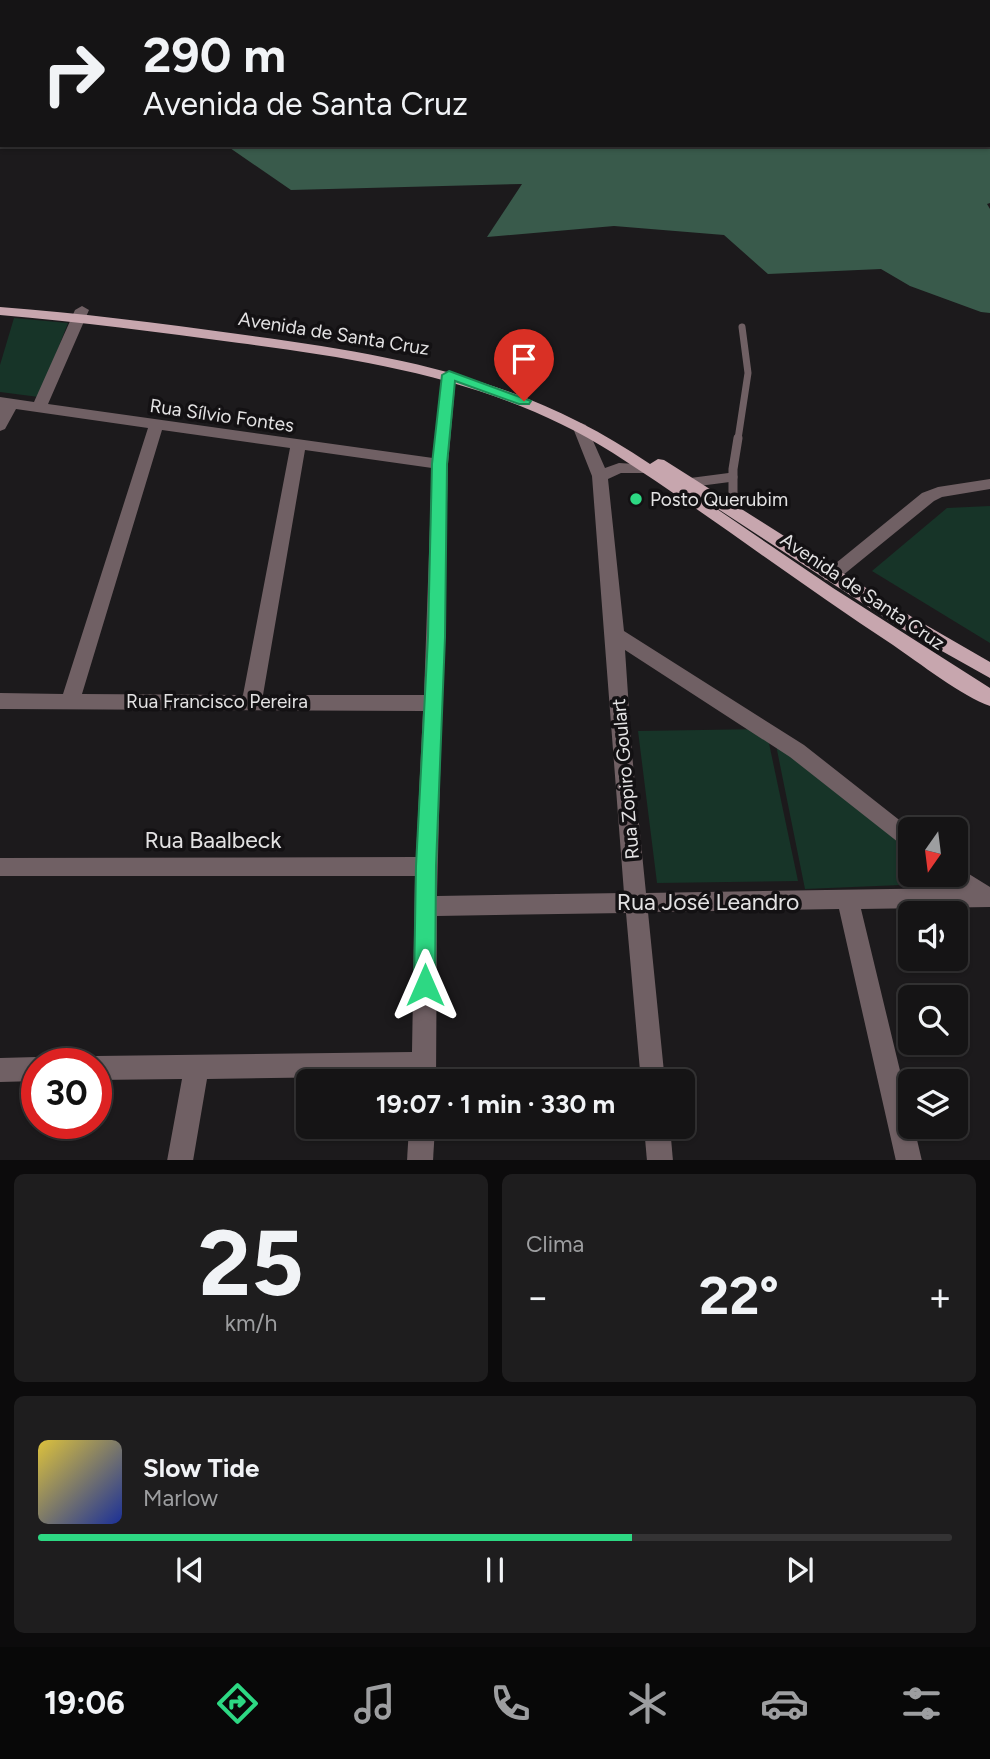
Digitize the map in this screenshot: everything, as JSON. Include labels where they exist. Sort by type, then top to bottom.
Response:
[{"type":"main road","name":"Avenida de Santa Cruz","points":[[0,302],[359,355],[449,375],[501,392],[580,428],[645,469],[819,589],[990,698]]},
{"type":"main road","name":"Avenida de Santa Cruz","points":[[0,311],[80,314],[363,347],[456,366],[506,382],[589,422],[688,482],[936,642],[990,671]]},
{"type":"street","points":[[39,407],[80,314]]},
{"type":"street","points":[[424,1069],[425,906],[439,464],[449,375]]},
{"type":"street","points":[[0,426],[5,402]]},
{"type":"street","name":"Rua Sílvio Fontes","points":[[5,402],[298,446],[439,464]]},
{"type":"street","points":[[71,700],[156,425]]},
{"type":"street","name":"Rua Zopiro Goulart","points":[[580,428],[600,476],[615,634],[622,754],[652,1069]]},
{"type":"street","points":[[252,700],[298,446]]},
{"type":"street","points":[[600,476],[619,468],[645,469]]},
{"type":"street","points":[[831,576],[928,497],[938,492],[990,484]]},
{"type":"street","points":[[615,634],[797,751],[898,831]]},
{"type":"street","name":"Rua Francisco Pereira","points":[[0,701],[252,700],[433,703]]},
{"type":"street","name":"Rua Baalbeck","points":[[0,867],[426,866]]},
{"type":"street","points":[[968,884],[987,897]]},
{"type":"street","name":"Rua José Leandro","points":[[425,906],[987,897]]},
{"type":"street","points":[[848,901],[909,1160]]},
{"type":"street","points":[[112,1068],[197,1066],[310,1069]]},
{"type":"street","points":[[180,1160],[197,1066]]},
{"type":"street","points":[[0,1070],[21,1069]]},
{"type":"street","points":[[420,1160],[421,1139]]},
{"type":"street","points":[[658,1139],[660,1160]]},
{"type":"lane","points":[[733,512],[733,477],[748,373],[742,327]]},
{"type":"lane","points":[[688,482],[733,477]]},
{"type":"green space","points":[[990,147],[990,203],[987,204],[990,209],[990,313],[910,286],[881,269],[768,274],[724,235],[614,226],[487,237],[522,184],[291,190],[230,148]]},
{"type":"green space","points":[[14,318],[68,323],[39,397],[0,392],[0,365]]},
{"type":"green space","points":[[990,506],[990,643],[872,571],[947,508]]},
{"type":"green space","points":[[766,729],[798,881],[657,883],[638,731]]},
{"type":"green space","points":[[775,740],[898,835],[898,885],[805,889]]},
{"type":"place","name":"Posto Querubim","points":[[636,499]]},
{"type":"route","points":[[425,985],[426,866],[436,637],[439,464],[449,375],[524,401]]}]
